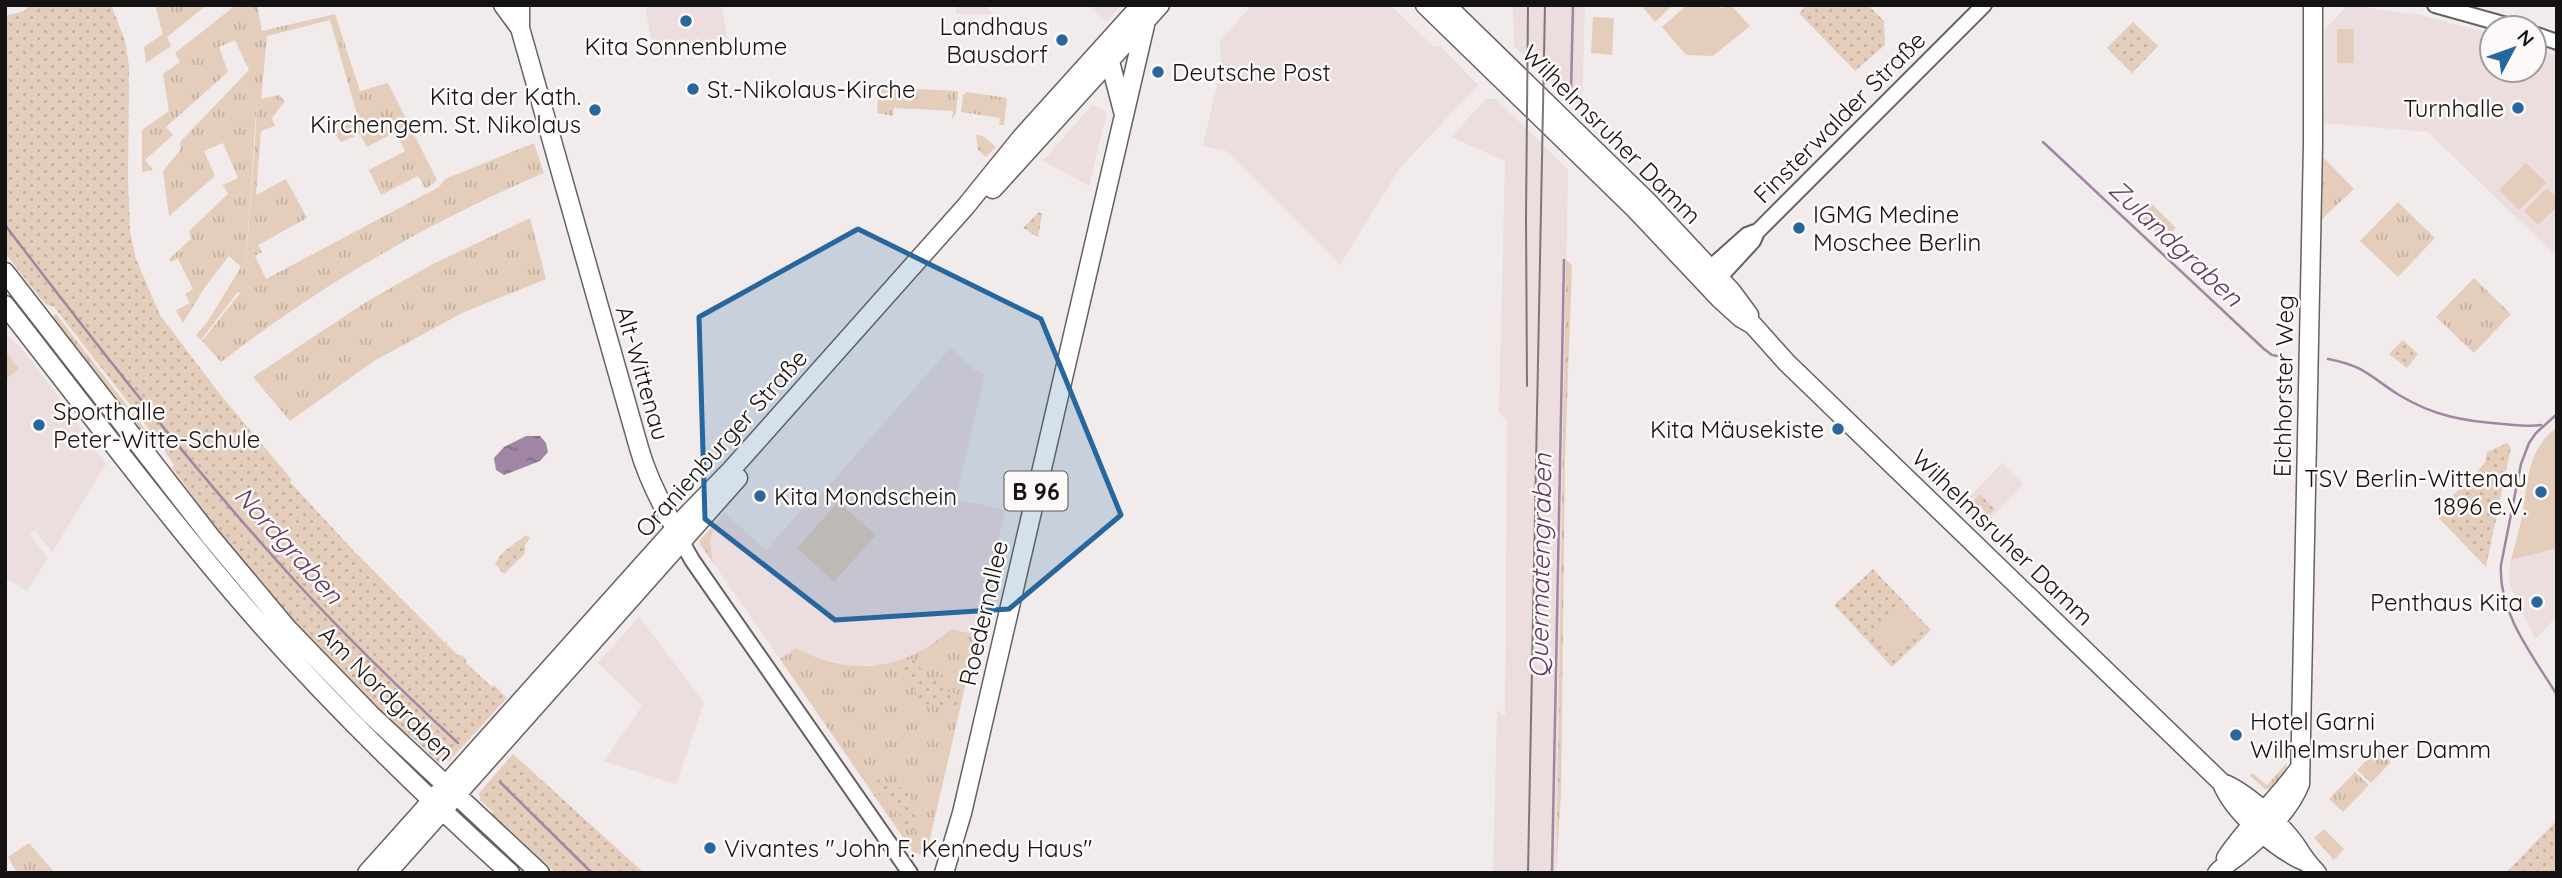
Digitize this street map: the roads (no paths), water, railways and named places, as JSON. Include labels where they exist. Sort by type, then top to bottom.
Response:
[{"type":"main road","name":"Alt-Wittenau","points":[[503,5],[520,27]]},
{"type":"main road","name":"Alt-Wittenau","points":[[520,5],[520,27],[644,466],[679,535]]},
{"type":"main road","name":"Oranienburger Straße","points":[[735,473],[966,205],[1014,145],[1107,43],[1143,14],[1160,5]]},
{"type":"main road","name":"Wilhelmsruher Damm","points":[[1425,5],[1449,15],[1630,184],[1715,273],[1748,312],[1753,325]]},
{"type":"main road","name":"Eichhorster Weg","points":[[2219,870],[2234,846],[2295,796],[2300,784],[2313,165],[2313,5]]},
{"type":"main road","name":"Oranienburger Straße","points":[[387,873],[451,790],[1087,83],[1110,62],[1143,14]]},
{"type":"main road","name":"Roedernallee","points":[[944,873],[962,813],[1124,117],[1143,14]]},
{"type":"main road","name":"Wilhelmsruher Damm","points":[[1449,15],[1720,299],[1753,325],[1787,363],[2222,783],[2227,796],[2263,822],[2288,854],[2310,867]]},
{"type":"main road","name":"B 96","points":[[1107,43],[1110,62]]},
{"type":"main road","name":"Roedernallee","points":[[1110,62],[1124,117]]},
{"type":"main road","name":"Am Nordgraben","points":[[5,272],[255,591],[336,681],[540,873]]},
{"type":"main road","name":"Am Nordgraben","points":[[5,305],[161,505],[235,594],[327,697],[437,806],[510,873]]},
{"type":"main road","name":"Oranienburger Straße","points":[[367,873],[437,806]]},
{"type":"street","name":"Finsterwalder Straße","points":[[1715,273],[1753,241],[1757,232],[1984,5]]},
{"type":"street","points":[[2435,5],[2478,17]]},
{"type":"street","name":"Alt-Wittenau","points":[[679,535],[692,560],[910,873]]},
{"type":"water","points":[[526,436],[540,436],[546,443],[548,452],[540,461],[504,475],[496,470],[494,458],[504,447]]},
{"type":"waterway","name":"Quermatengraben","points":[[1571,92],[1573,5]]},
{"type":"waterway","name":"Zulandgraben","points":[[2043,142],[2264,349],[2272,355],[2290,358]]},
{"type":"waterway","name":"Nordgraben","points":[[5,225],[220,496],[355,644],[458,743]]},
{"type":"waterway","name":"Quermatengraben","points":[[1552,873],[1564,260]]},
{"type":"waterway","name":"Zulandgraben","points":[[2328,359],[2359,368],[2399,395],[2437,413],[2475,421],[2522,426],[2541,425]]},
{"type":"waterway","points":[[2557,414],[2536,433],[2521,464],[2501,565],[2505,600],[2511,617],[2557,695]]},
{"type":"waterway","name":"Nordgraben","points":[[500,782],[592,873]]},
{"type":"tram line","points":[[1527,386],[1528,5]]},
{"type":"tram line","points":[[1528,873],[1545,5]]},
{"type":"place","name":"Kita Sonnenblume","points":[[686,21]]},
{"type":"place","name":"Landhaus Bausdorf","points":[[1062,40]]},
{"type":"place","name":"Deutsche Post","points":[[1158,72]]},
{"type":"place","name":"St.-Nikolaus-Kirche","points":[[693,89]]},
{"type":"place","name":"Turnhalle","points":[[2518,108]]},
{"type":"place","name":"Kita der Kath. Kirchengem. St. Nikolaus","points":[[595,110]]},
{"type":"place","name":"IGMG Medine Moschee Berlin","points":[[1799,228]]},
{"type":"place","name":"Sporthalle Peter-Witte-Schule","points":[[39,425]]},
{"type":"place","name":"Kita Mäusekiste","points":[[1838,429]]},
{"type":"place","name":"TSV Berlin-Wittenau 1896 e.V.","points":[[2541,492]]},
{"type":"place","name":"Kita Mondschein","points":[[760,496]]},
{"type":"place","name":"Penthaus Kita","points":[[2537,602]]},
{"type":"place","name":"Hotel Garni Wilhelmsruher Damm","points":[[2236,735]]},
{"type":"place","name":"Vivantes \"John F. Kennedy Haus\"","points":[[710,848]]}]
